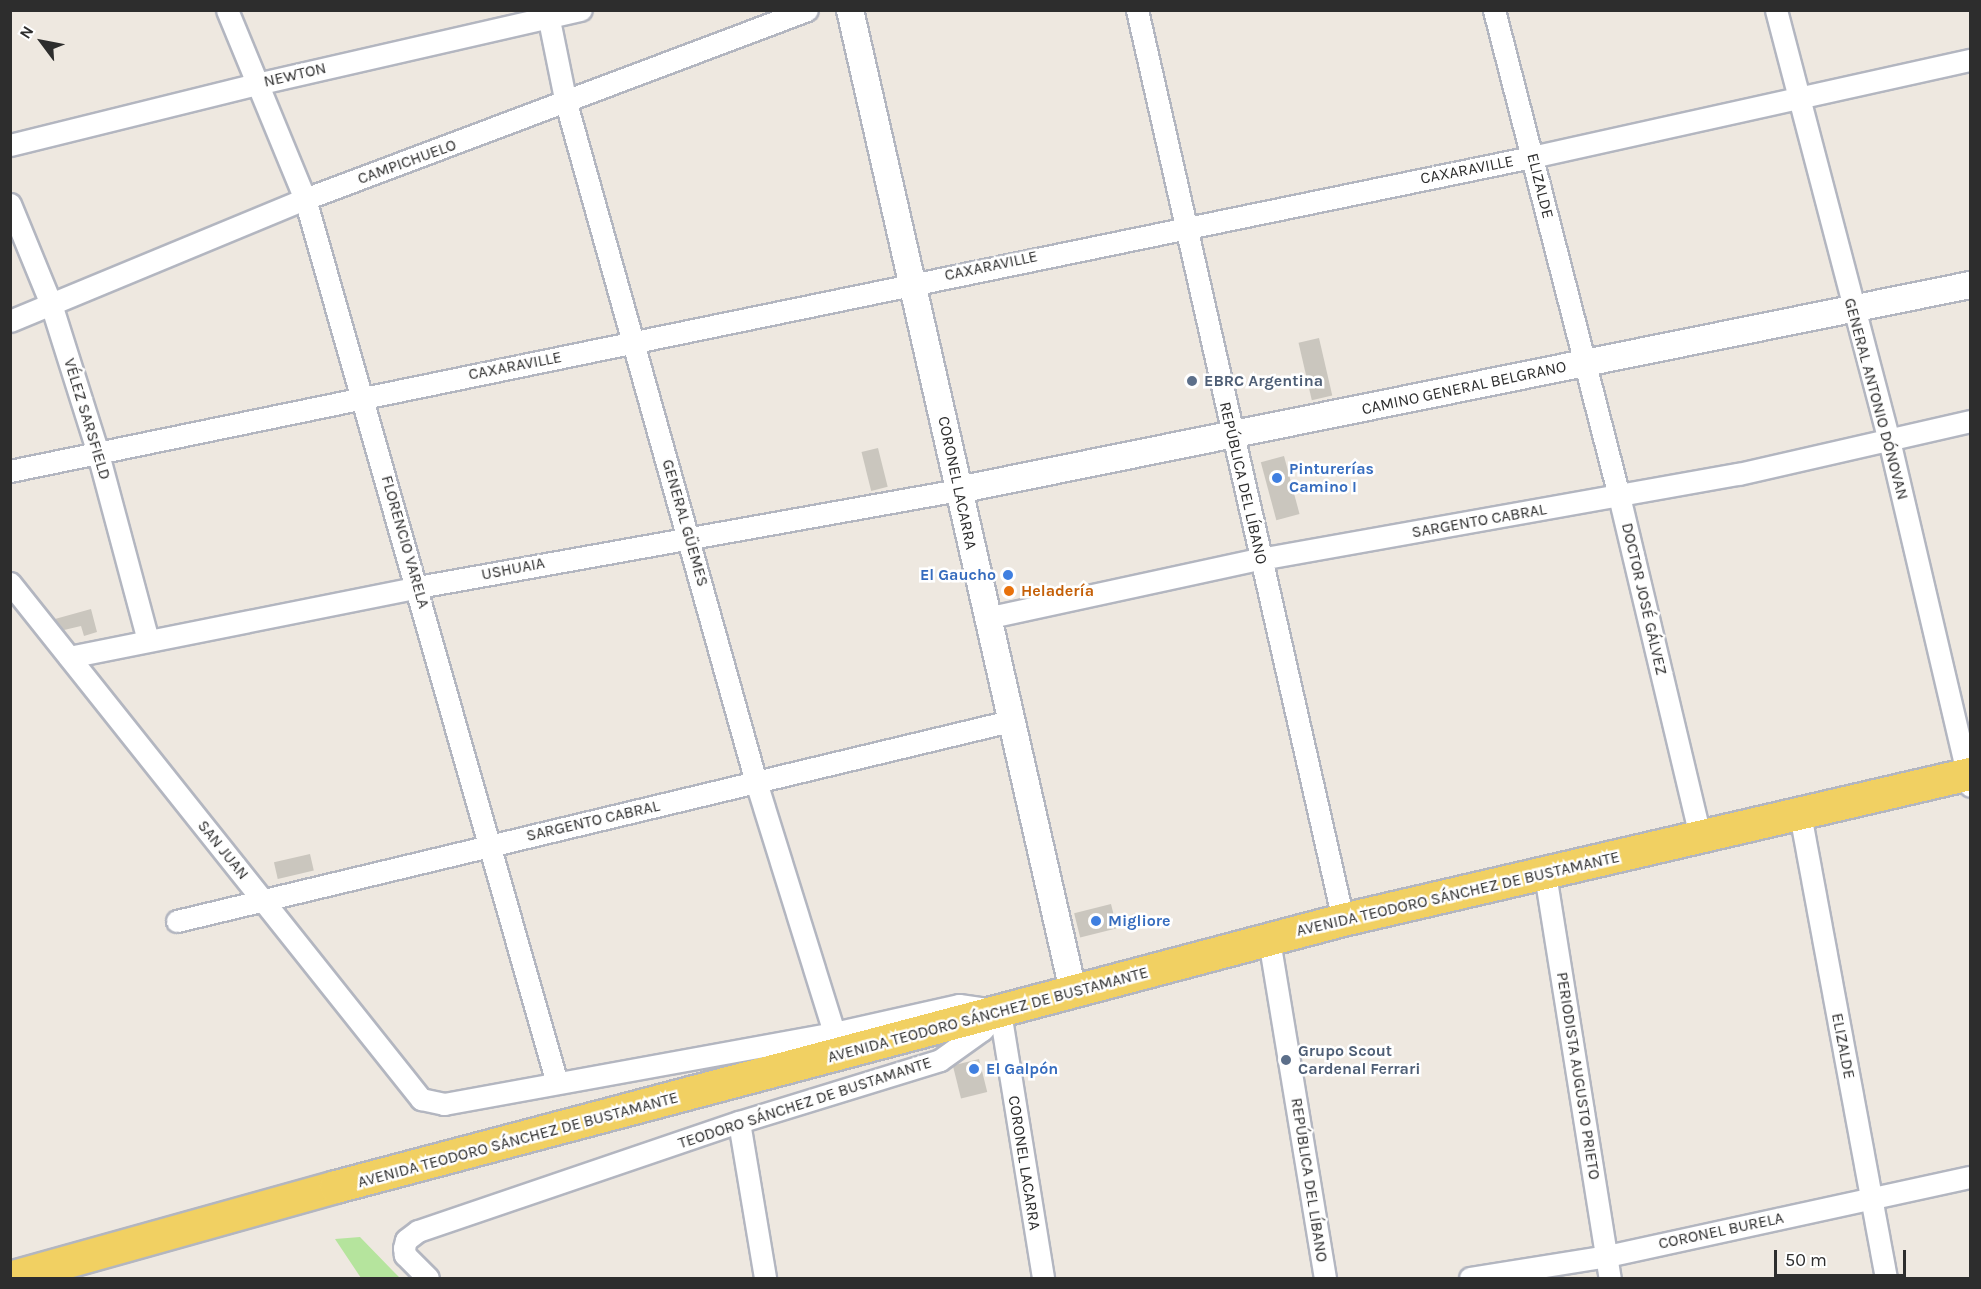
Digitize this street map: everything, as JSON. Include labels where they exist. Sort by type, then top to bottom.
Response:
[{"type":"main road","name":"AVENIDA TEODORO SÁNCHEZ DE BUSTAMANTE","points":[[10,1278],[336,1187],[1343,920],[1800,814],[1970,779]]},
{"type":"street","name":"FLORENCIO VARELA","points":[[227,10],[305,199],[364,396],[492,845],[557,1083]]},
{"type":"street","name":"NEWTON","points":[[10,145],[548,14],[581,10]]},
{"type":"street","name":"CAMPICHUELO","points":[[10,321],[305,199],[567,103],[807,10]]},
{"type":"street","name":"CORONEL LACARRA","points":[[850,10],[1072,991]]},
{"type":"street","name":"REPÚBLICA DEL LÍBANO","points":[[1137,10],[1188,225],[1232,437],[1343,920]]},
{"type":"street","name":"ELIZALDE","points":[[1494,10],[1585,362]]},
{"type":"street","name":"GENERAL ANTONIO DÓNOVAN","points":[[1776,10],[1889,440],[1970,779]]},
{"type":"street","name":"GENERAL GÜEMES","points":[[548,14],[567,103],[633,342],[690,536],[756,782],[834,1033]]},
{"type":"street","name":"CAXARAVILLE","points":[[10,471],[97,450],[633,342],[1188,225],[1532,157],[1971,60]]},
{"type":"street","name":"VÉLEZ SARSFIELD","points":[[10,204],[51,304],[97,450],[148,640]]},
{"type":"street","name":"CAMINO GENERAL BELGRANO","points":[[958,490],[1232,437],[1585,362],[1971,285]]},
{"type":"street","name":"DOCTOR JOSÉ GÁLVEZ","points":[[1585,362],[1700,837]]},
{"type":"street","name":"SARGENTO CABRAL","points":[[986,618],[1260,559],[1619,496],[1971,421]]},
{"type":"street","name":"USHUAIA","points":[[69,657],[418,587],[690,536],[958,490]]},
{"type":"street","name":"SAN JUAN","points":[[10,583],[421,1099],[444,1104],[557,1083]]},
{"type":"street","name":"SARGENTO CABRAL","points":[[177,921],[1010,721]]},
{"type":"street","name":"ELIZALDE","points":[[1800,814],[1886,1278]]},
{"type":"street","name":"PERIODISTA AUGUSTO PRIETO","points":[[1545,874],[1610,1278]]},
{"type":"street","name":"REPÚBLICA DEL LÍBANO","points":[[1269,940],[1325,1278]]},
{"type":"street","points":[[557,1083],[834,1033],[958,1005],[999,1012]]},
{"type":"street","name":"CORONEL LACARRA","points":[[999,1012],[1043,1278]]},
{"type":"street","name":"TEODORO SÁNCHEZ DE BUSTAMANTE","points":[[428,1278],[405,1255],[406,1240],[418,1231],[739,1122],[940,1060],[982,1030],[999,1012]]},
{"type":"street","points":[[739,1122],[765,1278]]},
{"type":"street","name":"CORONEL BURELA","points":[[1470,1278],[1607,1256],[1971,1177]]},
{"type":"green space","points":[[360,1237],[400,1278],[361,1278],[335,1239]]},
{"type":"building","points":[[1319,338],[1332,395],[1312,400],[1299,343]]},
{"type":"building","points":[[878,448],[888,487],[871,491],[862,452]]},
{"type":"building","points":[[1284,456],[1300,514],[1276,520],[1261,462]]},
{"type":"building","points":[[91,609],[97,632],[84,636],[81,626],[64,630],[55,619]]},
{"type":"building","points":[[310,854],[314,871],[278,879],[274,862]]},
{"type":"building","name":"Migliore","points":[[1111,904],[1117,928],[1080,937],[1074,913]]},
{"type":"building","points":[[979,1059],[987,1092],[961,1099],[953,1066]]},
{"type":"place","name":"EBRC Argentina","points":[[1192,381]]},
{"type":"place","name":"Pinturerías Camino I","points":[[1277,478]]},
{"type":"place","name":"El Gaucho","points":[[1008,575]]},
{"type":"place","name":"Heladería","points":[[1009,591]]},
{"type":"place","name":"Migliore","points":[[1096,921]]},
{"type":"place","name":"Grupo Scout Cardenal Ferrari","points":[[1286,1060]]},
{"type":"place","name":"El Galpón","points":[[974,1069]]}]
